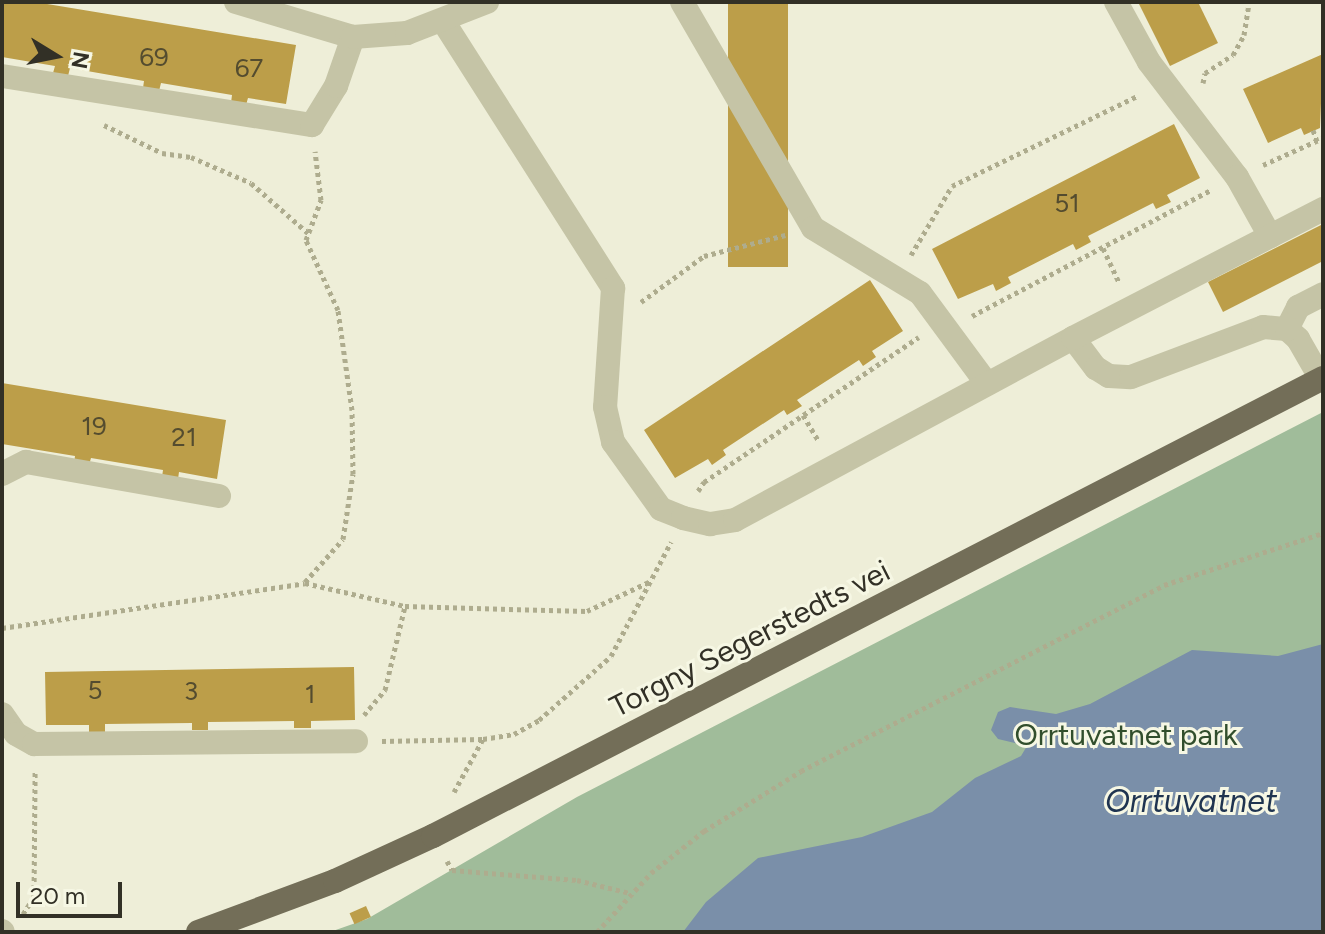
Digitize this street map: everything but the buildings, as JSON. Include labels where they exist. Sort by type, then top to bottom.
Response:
[{"type":"main road","name":"Torgny Segerstedts vei","points":[[198,932],[335,881],[433,836],[1322,378]]},
{"type":"lane","points":[[236,2],[353,37],[407,33],[487,2]]},
{"type":"lane","points":[[682,2],[813,228],[899,277],[920,293],[987,384]]},
{"type":"lane","points":[[1116,2],[1165,83],[1237,177],[1270,236]]},
{"type":"lane","points":[[443,21],[613,288],[605,407],[613,442],[661,509],[710,524],[735,520],[1073,338],[1323,209]]},
{"type":"lane","points":[[2,76],[312,125],[336,86],[353,37]]},
{"type":"lane","points":[[1073,338],[1096,368],[1109,376],[1131,377],[1263,327],[1287,329],[1298,307],[1323,294]]},
{"type":"lane","name":"Torgny Segerstedts vei","points":[[1287,329],[1322,378]]},
{"type":"lane","points":[[2,474],[14,460],[219,496]]},
{"type":"lane","points":[[2,714],[16,734],[34,744],[356,741]]},
{"type":"path","points":[[1187,111],[1201,92],[1205,73],[1233,55],[1244,35],[1249,2]]},
{"type":"path","points":[[899,277],[952,186],[1165,83]]},
{"type":"path","points":[[88,91],[91,112],[103,125],[162,153],[191,157],[251,183],[308,233]]},
{"type":"path","points":[[305,583],[329,561],[343,539],[353,474],[352,410],[338,310],[306,240],[321,200],[312,125]]},
{"type":"path","points":[[405,606],[385,690],[360,720],[356,741],[483,739],[514,734],[539,720],[611,656],[704,482],[872,363],[916,338],[947,330],[1237,177],[1320,139],[1313,130]]},
{"type":"path","points":[[1164,205],[1169,213]]},
{"type":"path","points":[[612,324],[704,256],[813,228]]},
{"type":"path","points":[[1085,246],[1089,255]]},
{"type":"path","points":[[1103,248],[1126,296]]},
{"type":"path","points":[[1005,287],[1009,297]]},
{"type":"path","points":[[795,411],[799,417]]},
{"type":"path","points":[[719,460],[724,468]]},
{"type":"path","points":[[597,932],[631,893],[704,831],[757,796],[977,678],[1164,585],[1323,533]]},
{"type":"path","points":[[2,628],[305,583],[405,606],[587,611],[652,580]]},
{"type":"path","points":[[483,739],[433,836],[452,870],[577,880],[631,893]]},
{"type":"path","points":[[34,897],[35,786]]},
{"type":"green space","name":"Orrtuvatnet park","points":[[1323,412],[1323,932],[330,932],[367,919],[577,797]]},
{"type":"water","name":"Orrtuvatnet","points":[[1323,644],[1323,932],[683,932],[706,902],[758,858],[862,837],[932,812],[975,778],[1021,756],[1027,746],[998,739],[991,730],[998,712],[1010,707],[1056,714],[1090,704],[1192,650],[1278,656]]}]
